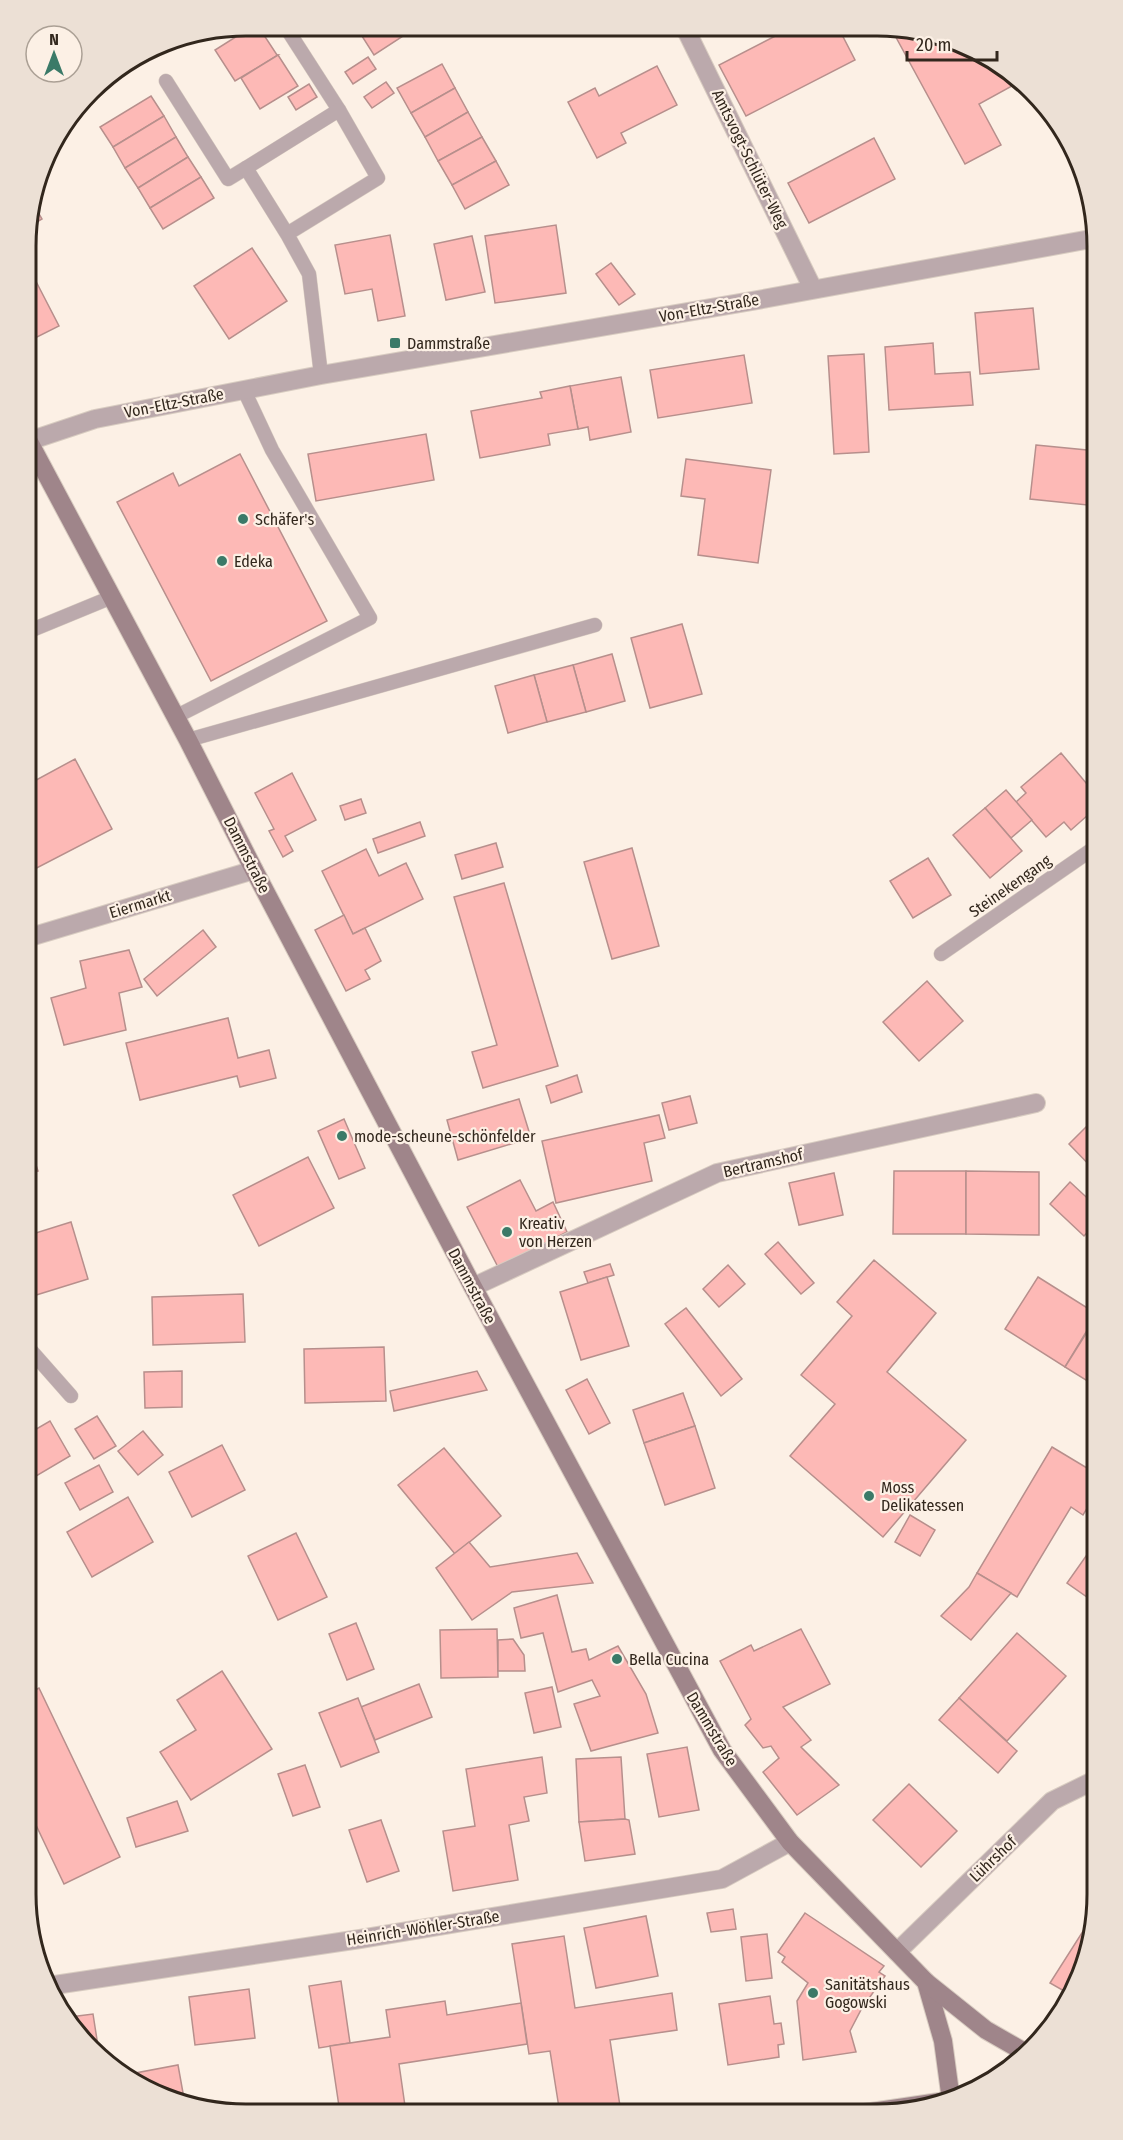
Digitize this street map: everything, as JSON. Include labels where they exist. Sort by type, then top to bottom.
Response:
[{"type":"main road","name":"Dammstraße","points":[[36,454],[473,1287],[722,1750],[790,1842],[926,1982],[944,2041],[951,2090]]},
{"type":"main road","points":[[926,1982],[986,2030],[1018,2049]]},
{"type":"street","name":"Amtsvogt-Schlüter-Weg","points":[[689,36],[813,289]]},
{"type":"street","name":"Von-Eltz-Straße","points":[[36,436],[94,418],[321,375],[1087,240]]},
{"type":"street","name":"Eiermarkt","points":[[36,935],[254,870]]},
{"type":"street","name":"Bertramshof","points":[[473,1287],[717,1173],[1036,1103]]},
{"type":"street","name":"Lührshof","points":[[897,1952],[1052,1801],[1087,1784]]},
{"type":"street","name":"Heinrich-Wöhler-Straße","points":[[57,1985],[360,1939],[722,1879],[790,1842]]},
{"type":"lane","points":[[287,234],[378,178],[339,110],[291,36]]},
{"type":"lane","points":[[166,81],[228,179],[339,110]]},
{"type":"lane","points":[[246,168],[309,274],[321,375]]},
{"type":"lane","points":[[175,717],[370,618],[272,450],[244,390]]},
{"type":"lane","points":[[36,628],[112,597]]},
{"type":"lane","points":[[188,740],[595,625]]},
{"type":"lane","name":"Steinekengang","points":[[941,954],[1087,853]]},
{"type":"lane","points":[[36,1356],[71,1396]]},
{"type":"building","points":[[237,36],[265,36],[278,55],[235,81],[215,50]]},
{"type":"building","points":[[362,36],[403,36],[374,55]]},
{"type":"building","points":[[775,36],[843,36],[855,60],[746,116],[719,65]]},
{"type":"building","points":[[896,37],[931,43],[957,52],[994,71],[1012,86],[979,104],[1001,145],[965,164]]},
{"type":"building","points":[[278,55],[298,86],[260,109],[241,78]]},
{"type":"building","points":[[368,57],[376,69],[353,84],[345,72]]},
{"type":"building","points":[[442,64],[455,88],[411,113],[397,88]]},
{"type":"building","points":[[657,66],[677,105],[621,133],[626,143],[597,158],[568,102],[595,88],[599,96]]},
{"type":"building","points":[[386,82],[394,93],[372,108],[364,97]]},
{"type":"building","points":[[309,84],[317,97],[296,110],[288,97]]},
{"type":"building","points":[[455,88],[468,112],[425,137],[411,113]]},
{"type":"building","points":[[151,96],[164,116],[113,147],[100,127]]},
{"type":"building","points":[[468,112],[482,137],[438,161],[425,137]]},
{"type":"building","points":[[164,116],[176,137],[125,168],[113,147]]},
{"type":"building","points":[[176,137],[188,157],[138,188],[125,168]]},
{"type":"building","points":[[482,137],[496,161],[452,185],[438,161]]},
{"type":"building","points":[[874,138],[895,179],[809,223],[788,183]]},
{"type":"building","points":[[188,157],[201,177],[150,208],[138,188]]},
{"type":"building","points":[[496,161],[509,185],[465,209],[452,185]]},
{"type":"building","points":[[201,177],[214,198],[163,229],[150,208]]},
{"type":"building","points":[[556,225],[566,293],[495,303],[485,236]]},
{"type":"building","points":[[390,235],[405,316],[378,321],[372,289],[345,294],[335,245]]},
{"type":"building","points":[[472,236],[485,292],[446,300],[434,244]]},
{"type":"building","points":[[252,248],[287,301],[229,339],[194,286]]},
{"type":"building","points":[[611,263],[635,294],[619,305],[596,274]]},
{"type":"building","points":[[36,281],[59,326],[36,338]]},
{"type":"building","points":[[1033,308],[1039,369],[980,374],[975,313]]},
{"type":"building","points":[[933,343],[935,374],[970,372],[973,405],[889,410],[885,347]]},
{"type":"building","points":[[864,354],[869,452],[834,454],[828,356]]},
{"type":"building","points":[[744,355],[752,403],[658,418],[650,370]]},
{"type":"building","points":[[621,377],[631,432],[590,440],[588,427],[578,429],[570,386]]},
{"type":"building","points":[[570,386],[578,429],[548,434],[550,445],[480,458],[471,411],[542,398],[540,392]]},
{"type":"building","points":[[426,434],[434,480],[316,501],[308,454]]},
{"type":"building","points":[[1036,445],[1087,450],[1087,505],[1030,499]]},
{"type":"building","name":"Edeka","points":[[240,454],[327,621],[211,681],[117,502],[173,473],[179,486]]},
{"type":"building","points":[[686,459],[771,470],[758,563],[698,555],[705,499],[681,496]]},
{"type":"building","points":[[682,624],[702,694],[650,708],[631,638]]},
{"type":"building","points":[[612,654],[625,701],[586,712],[573,665]]},
{"type":"building","points":[[573,665],[586,712],[547,722],[534,675]]},
{"type":"building","points":[[534,675],[547,722],[508,733],[495,686]]},
{"type":"building","points":[[1061,753],[1087,784],[1087,816],[1071,830],[1064,822],[1046,837],[1016,802],[1026,793],[1021,787]]},
{"type":"building","points":[[75,759],[112,829],[36,868],[36,780]]},
{"type":"building","points":[[292,773],[316,820],[285,836],[293,851],[283,857],[269,831],[274,829],[255,793]]},
{"type":"building","points":[[1006,790],[1032,820],[1011,838],[985,808]]},
{"type":"building","points":[[361,799],[366,813],[345,820],[340,806]]},
{"type":"building","points":[[985,808],[1022,851],[990,878],[953,835]]},
{"type":"building","points":[[420,822],[425,836],[378,853],[373,839]]},
{"type":"building","points":[[496,843],[503,867],[462,879],[455,855]]},
{"type":"building","points":[[632,848],[659,946],[612,959],[584,862]]},
{"type":"building","points":[[366,849],[379,876],[406,863],[423,899],[353,934],[322,871]]},
{"type":"building","points":[[928,858],[951,895],[913,918],[890,881]]},
{"type":"building","points":[[504,883],[558,1066],[483,1088],[472,1052],[497,1045],[454,897]]},
{"type":"building","points":[[344,915],[353,934],[365,928],[381,961],[365,970],[370,979],[346,991],[315,930]]},
{"type":"building","points":[[203,930],[216,947],[157,996],[144,979]]},
{"type":"building","points":[[129,950],[142,987],[119,993],[126,1030],[64,1045],[51,998],[86,988],[80,961]]},
{"type":"building","points":[[927,981],[963,1021],[919,1061],[883,1022]]},
{"type":"building","points":[[228,1018],[238,1058],[269,1050],[276,1078],[240,1087],[237,1076],[140,1100],[126,1043]]},
{"type":"building","points":[[577,1075],[582,1092],[551,1103],[546,1086]]},
{"type":"building","points":[[690,1096],[697,1123],[669,1130],[662,1103]]},
{"type":"building","points":[[519,1099],[531,1138],[458,1160],[447,1120]]},
{"type":"building","points":[[659,1115],[665,1138],[644,1143],[652,1181],[556,1203],[542,1141]]},
{"type":"building","points":[[344,1119],[365,1168],[339,1179],[318,1131]]},
{"type":"building","points":[[1087,1126],[1087,1163],[1069,1144]]},
{"type":"building","points":[[308,1157],[334,1208],[259,1246],[233,1195]]},
{"type":"building","points":[[894,1171],[966,1171],[966,1234],[893,1234]]},
{"type":"building","points":[[966,1171],[1039,1172],[1039,1235],[966,1234]]},
{"type":"building","points":[[834,1173],[843,1215],[799,1225],[789,1183]]},
{"type":"building","points":[[520,1180],[536,1211],[553,1202],[567,1232],[498,1267],[467,1207]]},
{"type":"building","points":[[1070,1182],[1087,1198],[1087,1233],[1084,1236],[1050,1204]]},
{"type":"building","points":[[71,1222],[88,1279],[36,1295],[36,1233]]},
{"type":"building","points":[[778,1242],[814,1283],[801,1294],[765,1254]]},
{"type":"building","points":[[874,1260],[936,1313],[887,1372],[966,1440],[883,1537],[790,1456],[835,1404],[801,1375],[852,1316],[837,1302]]},
{"type":"building","points":[[610,1264],[614,1275],[588,1283],[584,1272]]},
{"type":"building","points":[[728,1265],[745,1284],[719,1307],[703,1289]]},
{"type":"building","points":[[607,1277],[629,1346],[581,1360],[560,1292]]},
{"type":"building","points":[[1038,1277],[1087,1308],[1087,1331],[1065,1367],[1005,1329]]},
{"type":"building","points":[[243,1294],[245,1342],[153,1345],[152,1297]]},
{"type":"building","points":[[686,1308],[742,1379],[721,1396],[665,1324]]},
{"type":"building","points":[[1087,1332],[1087,1381],[1065,1367]]},
{"type":"building","points":[[384,1347],[386,1401],[305,1403],[304,1349]]},
{"type":"building","points":[[182,1371],[182,1407],[145,1408],[144,1372]]},
{"type":"building","points":[[477,1371],[487,1390],[394,1411],[390,1391]]},
{"type":"building","points":[[587,1379],[610,1423],[589,1434],[566,1390]]},
{"type":"building","points":[[683,1393],[695,1426],[644,1443],[633,1410]]},
{"type":"building","points":[[97,1416],[116,1446],[94,1459],[75,1429]]},
{"type":"building","points":[[50,1421],[70,1456],[36,1476],[36,1429]]},
{"type":"building","points":[[695,1426],[715,1488],[665,1505],[644,1443]]},
{"type":"building","points":[[143,1431],[163,1455],[138,1475],[118,1451]]},
{"type":"building","points":[[222,1445],[245,1490],[192,1517],[169,1472]]},
{"type":"building","points":[[1052,1447],[1087,1468],[1087,1508],[1083,1515],[1071,1507],[1017,1597],[977,1573]]},
{"type":"building","points":[[444,1448],[501,1516],[455,1554],[398,1485]]},
{"type":"building","points":[[99,1465],[113,1492],[80,1510],[65,1483]]},
{"type":"building","points":[[128,1497],[153,1542],[92,1577],[67,1532]]},
{"type":"building","points":[[910,1515],[935,1530],[920,1556],[895,1542]]},
{"type":"building","points":[[296,1533],[327,1597],[278,1620],[248,1556]]},
{"type":"building","points":[[469,1542],[490,1567],[577,1553],[593,1583],[512,1592],[472,1620],[436,1568]]},
{"type":"building","points":[[1087,1555],[1087,1597],[1067,1583]]},
{"type":"building","points":[[977,1573],[1011,1593],[971,1640],[941,1616],[969,1587]]},
{"type":"building","points":[[557,1595],[572,1652],[586,1649],[589,1660],[618,1646],[646,1694],[658,1733],[591,1751],[574,1704],[600,1696],[592,1680],[558,1692],[543,1633],[521,1638],[514,1608]]},
{"type":"building","points":[[356,1623],[374,1669],[347,1680],[329,1634]]},
{"type":"building","points":[[497,1629],[498,1677],[441,1678],[440,1630]]},
{"type":"building","points":[[801,1629],[830,1684],[783,1707],[811,1740],[801,1747],[839,1785],[797,1815],[763,1772],[779,1758],[771,1746],[763,1748],[745,1725],[751,1719],[720,1661],[751,1645],[754,1651]]},
{"type":"building","points":[[1017,1633],[1066,1676],[1007,1741],[959,1698]]},
{"type":"building","points":[[513,1639],[524,1655],[525,1671],[498,1671],[498,1640]]},
{"type":"building","points":[[222,1671],[272,1749],[191,1800],[160,1752],[196,1730],[177,1700]]},
{"type":"building","points":[[419,1684],[432,1717],[375,1740],[361,1707]]},
{"type":"building","points":[[552,1687],[561,1727],[534,1733],[525,1693]]},
{"type":"building","points":[[39,1688],[120,1857],[64,1884],[36,1825],[36,1690]]},
{"type":"building","points":[[358,1698],[379,1752],[341,1767],[319,1713]]},
{"type":"building","points":[[959,1698],[1017,1751],[998,1773],[939,1720]]},
{"type":"building","points":[[687,1747],[699,1810],[659,1817],[647,1754]]},
{"type":"building","points":[[542,1757],[547,1793],[524,1797],[529,1821],[509,1825],[518,1880],[453,1891],[443,1831],[475,1826],[466,1769]]},
{"type":"building","points":[[621,1757],[625,1819],[579,1822],[576,1759]]},
{"type":"building","points":[[305,1765],[320,1807],[293,1816],[278,1774]]},
{"type":"building","points":[[909,1784],[957,1831],[921,1867],[873,1820]]},
{"type":"building","points":[[177,1801],[188,1831],[136,1847],[127,1818]]},
{"type":"building","points":[[381,1820],[399,1871],[367,1882],[349,1830]]},
{"type":"building","points":[[629,1820],[635,1854],[585,1861],[579,1822]]},
{"type":"building","points":[[733,1909],[736,1929],[711,1932],[707,1913]]},
{"type":"building","points":[[805,1913],[884,1966],[879,1972],[885,1976],[862,2008],[850,2031],[856,2052],[803,2060],[797,2001],[808,1983],[782,1962],[785,1957],[778,1952]]},
{"type":"building","points":[[646,1916],[658,1976],[596,1988],[584,1928]]},
{"type":"building","points":[[1084,1930],[1076,1961],[1063,1991],[1050,1983]]},
{"type":"building","points":[[767,1934],[772,1978],[746,1981],[741,1937]]},
{"type":"building","points":[[564,1936],[575,2008],[672,1993],[677,2030],[610,2040],[620,2104],[558,2104],[550,2051],[529,2054],[512,1944]]},
{"type":"building","points":[[341,1981],[350,2043],[319,2048],[309,1986]]},
{"type":"building","points":[[249,1989],[255,2038],[195,2045],[189,1997]]},
{"type":"building","points":[[770,1996],[774,2024],[781,2023],[784,2044],[778,2045],[779,2057],[728,2065],[719,2004]]},
{"type":"building","points":[[445,2001],[447,2015],[521,2003],[527,2044],[399,2064],[405,2104],[339,2104],[330,2046],[390,2037],[386,2010]]},
{"type":"building","points":[[93,2014],[97,2041],[79,2022],[75,2016]]},
{"type":"building","points":[[178,2065],[183,2094],[166,2088],[136,2073]]},
{"type":"place","name":"Dammstraße","points":[[395,343]]},
{"type":"place","name":"Schäfer's","points":[[243,519]]},
{"type":"place","name":"Edeka","points":[[222,561]]},
{"type":"place","name":"mode-scheune-schönfelder","points":[[342,1136]]},
{"type":"place","name":"Kreativ von Herzen","points":[[507,1232]]},
{"type":"place","name":"Moss Delikatessen","points":[[869,1496]]},
{"type":"place","name":"Bella Cucina","points":[[617,1659]]},
{"type":"place","name":"Sanitätshaus Gogowski","points":[[813,1993]]}]
